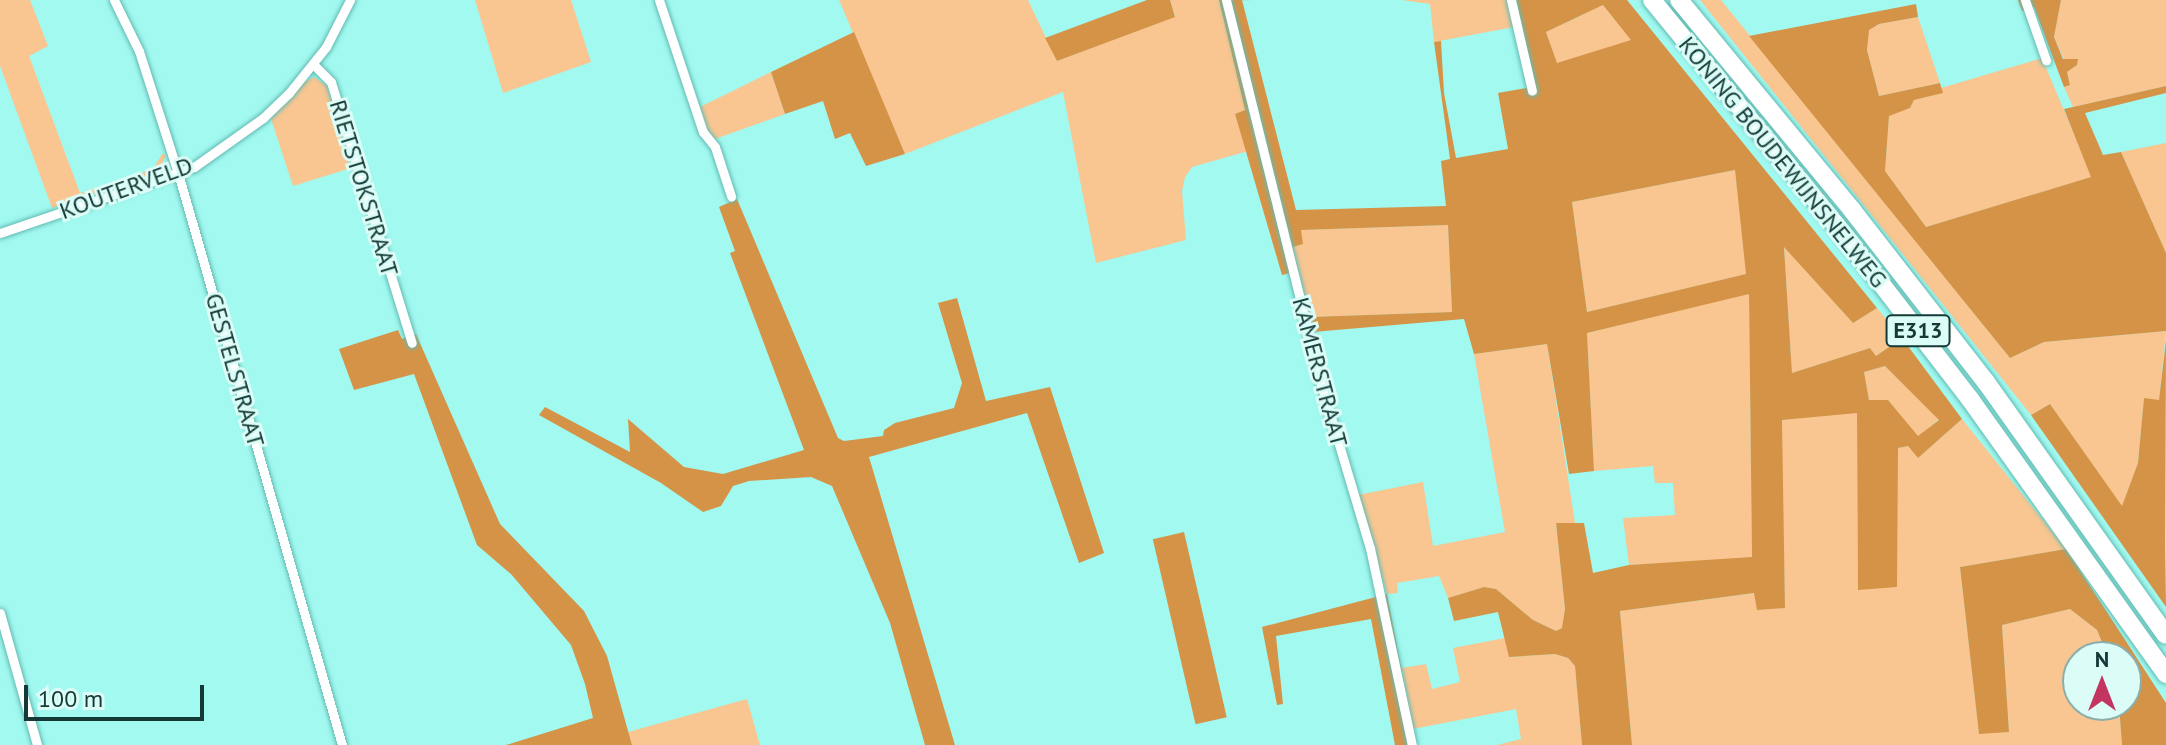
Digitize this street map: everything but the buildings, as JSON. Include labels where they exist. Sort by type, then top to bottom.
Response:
[{"type":"highway","name":"KONING BOUDEWIJNSNELWEG","points":[[1652,0],[1836,225],[1970,399],[2166,674]]},
{"type":"highway","name":"KONING BOUDEWIJNSNELWEG","points":[[1679,0],[1852,210],[1986,382],[2166,635]]},
{"type":"street","name":"GESTELSTRAAT","points":[[114,0],[139,51],[178,173],[342,745]]},
{"type":"street","points":[[314,65],[350,0]]},
{"type":"street","points":[[659,0],[703,132],[715,147],[731,196]]},
{"type":"street","name":"KAMERSTRAAT","points":[[1226,0],[1321,384],[1370,548],[1412,745]]},
{"type":"street","points":[[1511,0],[1532,91]]},
{"type":"street","points":[[2025,0],[2046,60]]},
{"type":"street","name":"KOUTERVELD","points":[[0,233],[194,167],[263,118],[314,65]]},
{"type":"street","name":"RIETSTOKSTRAAT","points":[[314,65],[331,82],[412,343]]},
{"type":"street","points":[[0,613],[37,745]]},
{"type":"shaded area","points":[[0,0],[30,0],[48,46],[29,56],[80,193],[153,169],[162,154],[166,155],[154,174],[52,208],[0,66]]},
{"type":"shaded area","points":[[475,0],[571,0],[591,62],[503,93]]},
{"type":"shaded area","points":[[839,0],[1028,0],[1057,61],[1175,16],[1170,0],[1219,0],[1245,111],[1235,114],[1248,151],[1192,167],[1185,177],[1182,191],[1186,240],[1096,263],[1063,92],[905,154]]},
{"type":"shaded area","points":[[1147,0],[1170,0],[1175,17],[1057,61],[1045,38]]},
{"type":"shaded area","points":[[1219,0],[1242,0],[1296,210],[1446,206],[1441,161],[1450,159],[1434,42],[1441,41],[1444,93],[1456,158],[1508,149],[1498,93],[1532,87],[1515,0],[1627,0],[1877,308],[1853,323],[1784,247],[1792,373],[1870,348],[1876,356],[1902,338],[1962,419],[1918,458],[1908,446],[1898,448],[1897,587],[1858,590],[1857,413],[1782,420],[1785,608],[1757,610],[1754,593],[1620,611],[1632,745],[1582,745],[1575,666],[1568,658],[1555,654],[1509,657],[1498,612],[1454,621],[1448,598],[1484,587],[1496,589],[1533,620],[1556,631],[1562,628],[1565,609],[1556,523],[1584,523],[1593,573],[1629,565],[1752,557],[1749,294],[1587,333],[1594,471],[1569,474],[1547,344],[1474,354],[1464,319],[1313,332],[1310,317],[1452,312],[1448,225],[1301,230],[1303,244],[1293,247],[1298,271],[1282,275],[1235,114],[1245,110]],"holes":[[[1603,5],[1631,40],[1557,63],[1546,32]],[[1735,170],[1746,274],[1587,312],[1572,202]],[[1885,366],[1939,420],[1918,436],[1888,400],[1869,400],[1864,372]]]},
{"type":"shaded area","points":[[1402,0],[1509,0],[1514,27],[1434,42],[1430,4]]},
{"type":"shaded area","points":[[1700,0],[1721,0],[2010,358],[2044,342],[2166,331],[2159,401],[2144,398],[2138,463],[2122,507],[2050,404],[2031,415]]},
{"type":"shaded area","points":[[2018,0],[2061,0],[2054,37],[2063,59],[2078,59],[2077,65],[2067,72],[2070,85],[2064,87],[2034,7],[2022,11]]},
{"type":"shaded area","points":[[2061,0],[2166,0],[2166,86],[2073,107],[2064,87],[2070,85],[2067,72],[2077,65],[2064,59],[2054,37]]},
{"type":"shaded area","points":[[1916,4],[1918,17],[1879,24],[1869,30],[1867,50],[1879,96],[1940,83],[1943,93],[1914,100],[1910,108],[1889,116],[1885,171],[1926,227],[2091,177],[2064,109],[2166,86],[2166,93],[2085,113],[2103,155],[2121,152],[2166,253],[2166,331],[2044,342],[2010,358],[1749,36]]},
{"type":"shaded area","points":[[1603,5],[1632,40],[1557,64],[1546,32]]},
{"type":"shaded area","points":[[1918,17],[1940,83],[1879,96],[1867,50],[1868,30],[1879,24]]},
{"type":"shaded area","points":[[854,32],[905,154],[866,166],[850,133],[835,139],[823,101],[785,114],[771,72]]},
{"type":"shaded area","points":[[2042,58],[2092,177],[1926,227],[1885,171],[1889,115],[1910,108],[1914,100],[1942,93],[1941,88]]},
{"type":"shaded area","points":[[771,72],[785,114],[715,139],[705,126],[700,107]]},
{"type":"shaded area","points":[[314,77],[327,86],[351,168],[293,186],[271,119],[306,81]]},
{"type":"shaded area","points":[[2166,143],[2166,253],[2121,152]]},
{"type":"shaded area","points":[[1735,170],[1747,274],[1587,312],[1572,202]]},
{"type":"shaded area","points":[[737,199],[838,438],[844,441],[883,436],[884,430],[895,423],[954,408],[962,383],[938,303],[957,298],[986,401],[1050,387],[1104,553],[1079,563],[1027,413],[869,457],[955,745],[925,745],[890,623],[832,486],[811,477],[749,481],[733,486],[721,506],[703,512],[661,483],[539,415],[545,407],[630,452],[628,419],[684,467],[723,474],[804,450],[730,253],[735,251],[719,207]]},
{"type":"shaded area","points":[[1448,225],[1452,312],[1310,317],[1293,247],[1302,244],[1300,230]]},
{"type":"shaded area","points":[[1784,246],[1853,323],[1877,308],[1902,338],[1876,356],[1870,348],[1792,373]]},
{"type":"shaded area","points":[[1749,293],[1752,558],[1629,565],[1623,518],[1675,515],[1673,483],[1655,483],[1653,466],[1594,471],[1587,333]]},
{"type":"shaded area","points":[[398,330],[402,339],[416,334],[500,524],[584,611],[607,656],[632,745],[506,745],[593,718],[585,684],[571,645],[511,574],[477,545],[414,374],[354,390],[339,349]]},
{"type":"shaded area","points":[[2166,340],[2166,607],[2031,415],[2050,404],[2122,506],[2138,463],[2144,398],[2159,400]]},
{"type":"shaded area","points":[[1547,344],[1575,523],[1556,524],[1565,609],[1563,628],[1556,631],[1533,620],[1496,589],[1484,587],[1448,598],[1439,576],[1397,583],[1398,593],[1387,594],[1358,495],[1423,482],[1433,546],[1505,532],[1474,354]]},
{"type":"shaded area","points":[[1885,366],[1939,419],[1918,437],[1888,400],[1869,400],[1864,372]]},
{"type":"shaded area","points":[[1857,412],[1858,589],[1898,448],[1908,446],[1919,457],[1962,419],[2066,549],[1960,567],[1979,733],[2009,732],[2002,625],[2070,609],[2097,630],[2101,641],[2062,641],[2062,721],[2120,721],[2122,745],[1632,745],[1620,611],[1755,593],[1785,608],[1781,420]]},
{"type":"shaded area","points":[[1184,532],[1227,717],[1196,724],[1153,539]]},
{"type":"shaded area","points":[[2066,549],[2126,641],[2101,641],[2097,630],[2070,609],[2002,625],[2009,732],[1979,734],[1960,567]]},
{"type":"shaded area","points":[[1387,594],[1416,745],[1395,745],[1371,619],[1276,636],[1283,704],[1277,705],[1262,627]]},
{"type":"shaded area","points":[[1505,638],[1510,657],[1555,654],[1568,658],[1575,666],[1582,745],[1497,745],[1521,739],[1516,709],[1413,729],[1402,668],[1426,664],[1432,689],[1460,682],[1453,648]]},
{"type":"shaded area","points":[[2142,666],[2166,703],[2166,745],[2122,745],[2120,721],[2142,721]]},
{"type":"shaded area","points":[[747,699],[760,745],[632,745],[628,732]]}]
